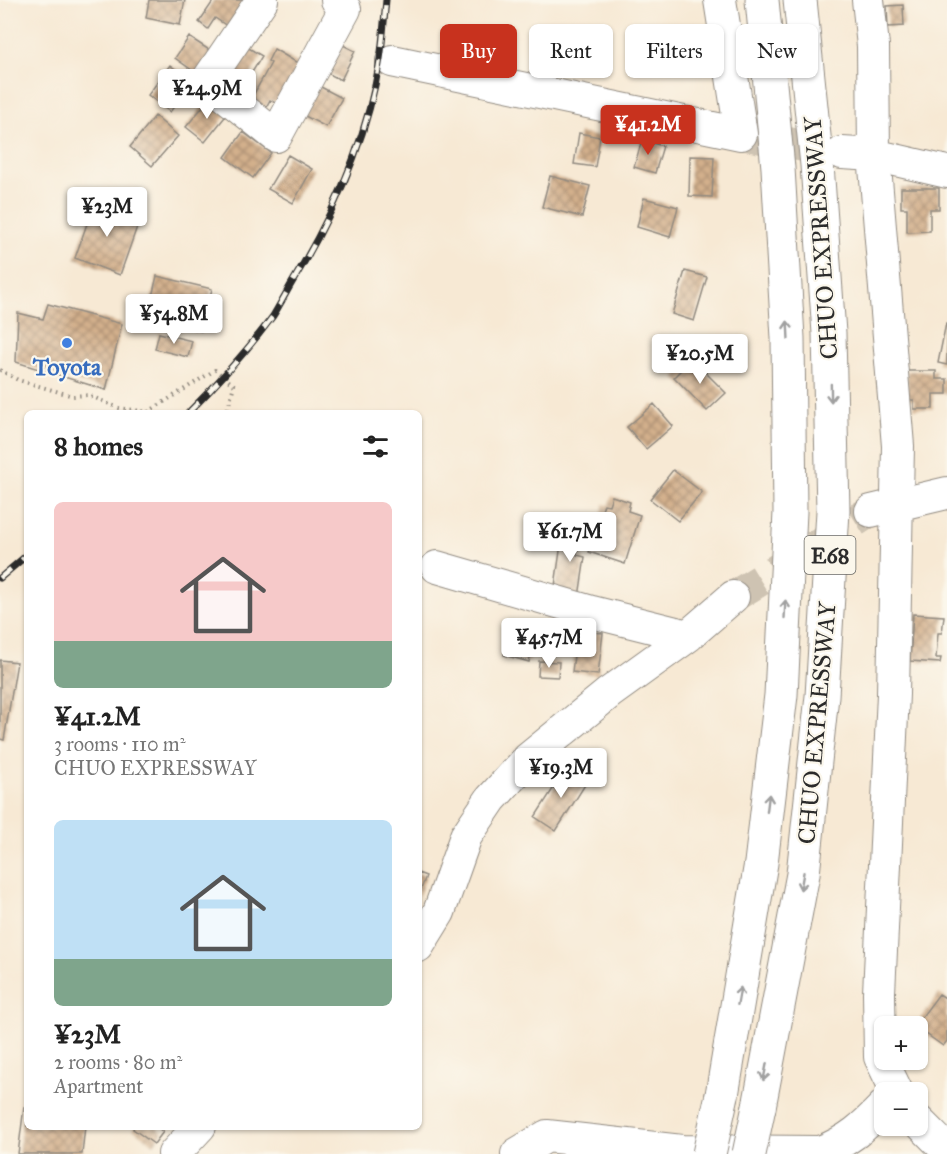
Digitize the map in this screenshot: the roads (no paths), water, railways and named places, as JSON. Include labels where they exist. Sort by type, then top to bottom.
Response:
[{"type":"highway","name":"CHUO EXPRESSWAY","points":[[709,1154],[722,1095],[761,863],[780,706],[790,512],[788,338],[778,168],[762,0]]},
{"type":"highway","name":"CHUO EXPRESSWAY","points":[[749,1154],[803,874],[822,696],[833,511],[829,333],[817,165],[800,0]]},
{"type":"street","points":[[262,0],[207,81],[276,136],[345,9],[337,0]]},
{"type":"street","points":[[392,61],[741,134],[720,0]]},
{"type":"street","points":[[868,0],[873,46],[874,155],[898,446],[884,507],[893,694],[879,993],[880,1057],[892,1082]]},
{"type":"street","points":[[842,153],[874,155],[947,172]]},
{"type":"street","points":[[884,507],[947,493]]},
{"type":"street","points":[[437,567],[592,612],[688,636]]},
{"type":"street","points":[[422,940],[439,912],[466,836],[491,799],[528,759],[609,693],[688,636],[734,597]]},
{"type":"street","points":[[517,1154],[547,1136],[682,1151],[820,1152],[835,1146],[862,1129],[874,1116]]},
{"type":"street","points":[[174,1154],[196,1130]]},
{"type":"street","points":[[928,1131],[947,1150]]},
{"type":"tunnel","points":[[741,134],[841,153]]},
{"type":"tunnel","points":[[733,597],[871,511]]},
{"type":"railway","points":[[191,410],[253,342],[273,316],[337,199],[358,144],[375,87],[386,0]]},
{"type":"railway","points":[[0,578],[24,558]]},
{"type":"place","name":"Toyota","points":[[67,343]]}]
